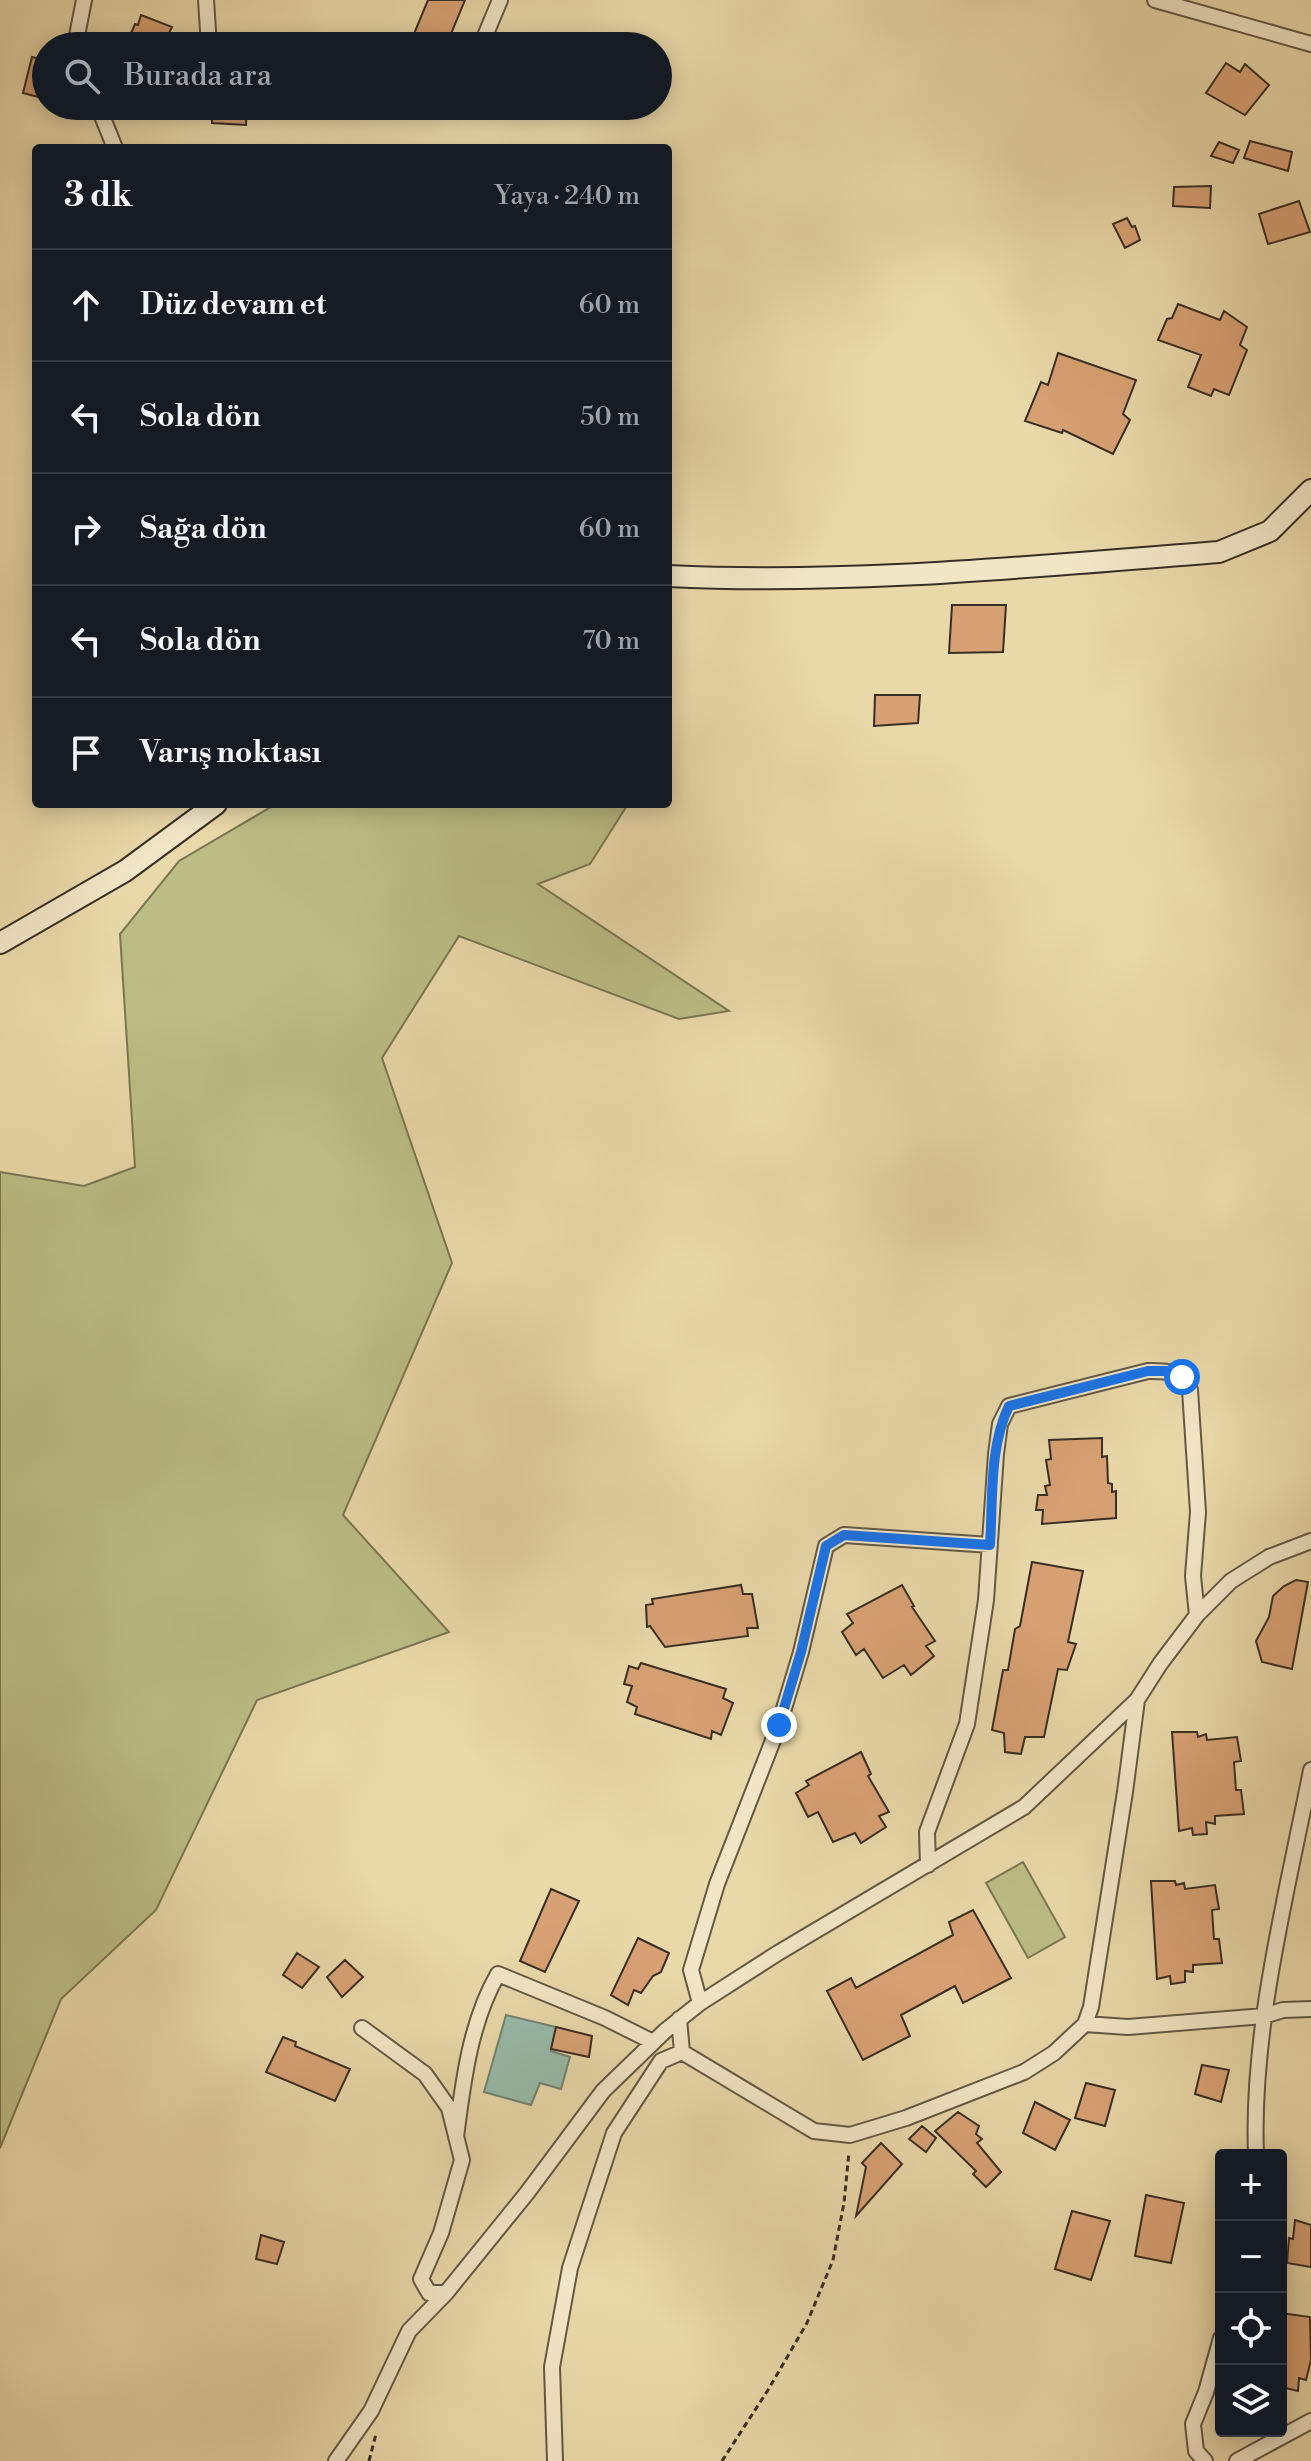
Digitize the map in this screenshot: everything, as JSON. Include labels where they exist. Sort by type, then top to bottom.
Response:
[{"type":"street","points":[[78,32],[84,0]]},
{"type":"street","points":[[206,0],[208,32]]},
{"type":"street","points":[[487,32],[500,0]]},
{"type":"street","points":[[1155,0],[1311,44]]},
{"type":"street","points":[[104,120],[113,144]]},
{"type":"street","points":[[672,576],[749,580],[888,577],[1219,552],[1270,531],[1311,490]]},
{"type":"street","points":[[0,943],[125,871],[211,808]]},
{"type":"street","points":[[928,1865],[927,1832],[967,1724],[986,1600],[996,1454],[1000,1424],[1009,1406],[1148,1371],[1170,1371],[1182,1377],[1190,1390],[1198,1512],[1193,1576],[1197,1615]]},
{"type":"street","points":[[700,2003],[691,1970],[717,1884],[779,1725],[801,1652],[826,1546],[844,1535],[990,1545]]},
{"type":"street","points":[[336,2461],[371,2411],[409,2331],[446,2293],[527,2193],[603,2091],[653,2042],[700,2003],[778,1953],[1024,1807],[1137,1700],[1197,1615],[1231,1581],[1269,1557],[1311,1541]]},
{"type":"street","points":[[682,2052],[814,2131],[850,2135],[906,2118],[1024,2072],[1054,2053],[1085,2024],[1091,2007],[1137,1700]]},
{"type":"street","points":[[1256,2149],[1255,2119],[1264,2016],[1311,1770]]},
{"type":"street","points":[[456,2137],[463,2085],[481,2012],[485,1997],[498,1974],[605,2018],[653,2042]]},
{"type":"street","points":[[1085,2024],[1128,2027],[1311,2009]]},
{"type":"street","points":[[679,2019],[682,2052]]},
{"type":"street","points":[[362,2028],[425,2074],[449,2108],[462,2160],[441,2233],[421,2279],[429,2293],[446,2293]]},
{"type":"street","points":[[555,2461],[552,2367],[570,2268],[614,2133],[661,2061],[682,2052]]},
{"type":"street","points":[[1205,2461],[1196,2451],[1193,2424],[1215,2360]]},
{"type":"street","points":[[1237,2461],[1311,2421]]},
{"type":"path","points":[[722,2461],[807,2323],[833,2260],[844,2203],[850,2135]]},
{"type":"green space","points":[[269,808],[625,808],[590,864],[538,884],[729,1011],[679,1019],[459,936],[382,1058],[452,1263],[343,1515],[449,1632],[257,1700],[156,1910],[61,1999],[0,2148],[0,1172],[84,1186],[135,1167],[120,934],[179,861]]},
{"type":"green space","points":[[1023,1862],[1065,1937],[1028,1958],[986,1883]]},
{"type":"shaded area","points":[[506,2015],[556,2027],[551,2051],[570,2057],[561,2089],[540,2083],[531,2105],[484,2092]]},
{"type":"building","points":[[428,0],[465,0],[452,32],[415,32]]},
{"type":"building","points":[[141,15],[172,27],[170,32],[132,32],[135,24],[138,25]]},
{"type":"building","points":[[32,57],[32,95],[23,93]]},
{"type":"building","points":[[1226,63],[1240,72],[1245,64],[1269,85],[1245,115],[1206,93]]},
{"type":"building","points":[[212,120],[246,120],[246,125],[212,123]]},
{"type":"building","points":[[1250,141],[1292,152],[1288,171],[1244,158]]},
{"type":"building","points":[[1219,142],[1239,150],[1233,163],[1211,156]]},
{"type":"building","points":[[1211,186],[1210,208],[1173,206],[1174,187]]},
{"type":"building","points":[[1299,201],[1310,232],[1268,244],[1259,214]]},
{"type":"building","points":[[1127,218],[1132,227],[1135,226],[1140,240],[1125,248],[1113,224]]},
{"type":"building","points":[[1178,304],[1220,320],[1224,311],[1247,327],[1240,345],[1247,350],[1229,395],[1214,389],[1211,396],[1188,387],[1201,355],[1158,340]]},
{"type":"building","points":[[1058,353],[1136,380],[1123,414],[1130,420],[1113,454],[1063,430],[1062,433],[1025,421],[1041,382],[1048,385]]},
{"type":"building","points":[[952,605],[1006,605],[1003,652],[949,653]]},
{"type":"building","points":[[875,695],[920,695],[918,723],[874,726]]},
{"type":"building","points":[[1102,1438],[1102,1457],[1107,1456],[1108,1483],[1112,1484],[1112,1492],[1116,1491],[1116,1518],[1042,1524],[1043,1510],[1036,1510],[1038,1495],[1047,1495],[1045,1486],[1050,1485],[1046,1460],[1051,1459],[1049,1440]]},
{"type":"building","points":[[1032,1562],[1083,1571],[1068,1642],[1076,1644],[1067,1670],[1058,1669],[1044,1737],[1025,1737],[1021,1754],[1005,1752],[1004,1733],[992,1730],[1003,1670],[1008,1670],[1015,1629],[1020,1626]]},
{"type":"building","points":[[1296,1580],[1308,1582],[1292,1669],[1262,1662],[1256,1641],[1269,1617],[1273,1596]]},
{"type":"building","points":[[741,1585],[743,1594],[752,1594],[758,1628],[747,1628],[748,1636],[665,1647],[650,1626],[647,1627],[646,1605],[653,1604],[652,1599]]},
{"type":"building","points":[[902,1585],[912,1607],[935,1641],[926,1646],[934,1656],[911,1675],[904,1665],[883,1678],[864,1649],[856,1655],[842,1632],[853,1623],[847,1614]]},
{"type":"building","points":[[641,1663],[726,1689],[723,1698],[733,1703],[721,1735],[712,1731],[711,1739],[635,1714],[637,1707],[627,1702],[632,1686],[624,1684],[629,1666],[638,1669]]},
{"type":"building","points":[[1172,1732],[1197,1732],[1198,1737],[1206,1734],[1207,1740],[1237,1737],[1241,1761],[1234,1762],[1236,1790],[1241,1790],[1244,1814],[1215,1816],[1215,1824],[1206,1822],[1207,1834],[1193,1835],[1192,1828],[1179,1831]]},
{"type":"building","points":[[861,1752],[871,1774],[868,1776],[889,1812],[879,1816],[886,1827],[861,1843],[855,1833],[833,1842],[818,1812],[808,1817],[796,1793],[809,1785],[806,1781]]},
{"type":"building","points":[[1151,1881],[1175,1881],[1176,1885],[1184,1883],[1185,1889],[1215,1885],[1219,1909],[1212,1910],[1214,1939],[1219,1939],[1222,1963],[1193,1965],[1193,1972],[1185,1971],[1185,1982],[1171,1984],[1170,1976],[1157,1979]]},
{"type":"building","points":[[551,1889],[579,1901],[545,1972],[520,1961]]},
{"type":"building","points":[[973,1910],[1011,1978],[963,2003],[955,1986],[901,2015],[910,2036],[863,2060],[827,1991],[851,1978],[856,1988],[953,1935],[949,1922]]},
{"type":"building","points":[[638,1938],[669,1953],[661,1972],[653,1976],[641,1993],[634,1990],[628,2005],[611,1995]]},
{"type":"building","points":[[297,1953],[319,1967],[302,1988],[283,1975]]},
{"type":"building","points":[[345,1960],[363,1977],[342,1997],[327,1977]]},
{"type":"building","points":[[556,2027],[592,2036],[589,2057],[551,2049]]},
{"type":"building","points":[[283,2037],[296,2042],[295,2046],[350,2069],[335,2101],[266,2072]]},
{"type":"building","points":[[1202,2065],[1229,2070],[1221,2102],[1195,2094]]},
{"type":"building","points":[[1086,2083],[1115,2090],[1105,2126],[1075,2118]]},
{"type":"building","points":[[1035,2102],[1070,2120],[1055,2150],[1023,2133]]},
{"type":"building","points":[[958,2112],[979,2126],[976,2134],[982,2139],[977,2143],[1001,2172],[986,2187],[973,2174],[976,2171],[935,2131]]},
{"type":"building","points":[[922,2126],[936,2138],[926,2152],[909,2139]]},
{"type":"building","points":[[881,2143],[902,2164],[856,2216],[866,2167],[862,2163]]},
{"type":"building","points":[[1146,2195],[1184,2203],[1171,2263],[1135,2256]]},
{"type":"building","points":[[1072,2211],[1110,2221],[1091,2280],[1055,2269]]},
{"type":"building","points":[[1295,2220],[1311,2225],[1311,2267],[1287,2263],[1289,2238],[1293,2239]]},
{"type":"building","points":[[261,2235],[284,2242],[277,2264],[256,2259]]},
{"type":"building","points":[[1287,2314],[1310,2317],[1311,2360],[1306,2380],[1299,2378],[1298,2391],[1287,2388]]},
{"type":"route","points":[[779,1725],[801,1652],[826,1546],[844,1535],[990,1545],[1000,1424],[1009,1406],[1148,1371],[1170,1371],[1182,1377]]}]
